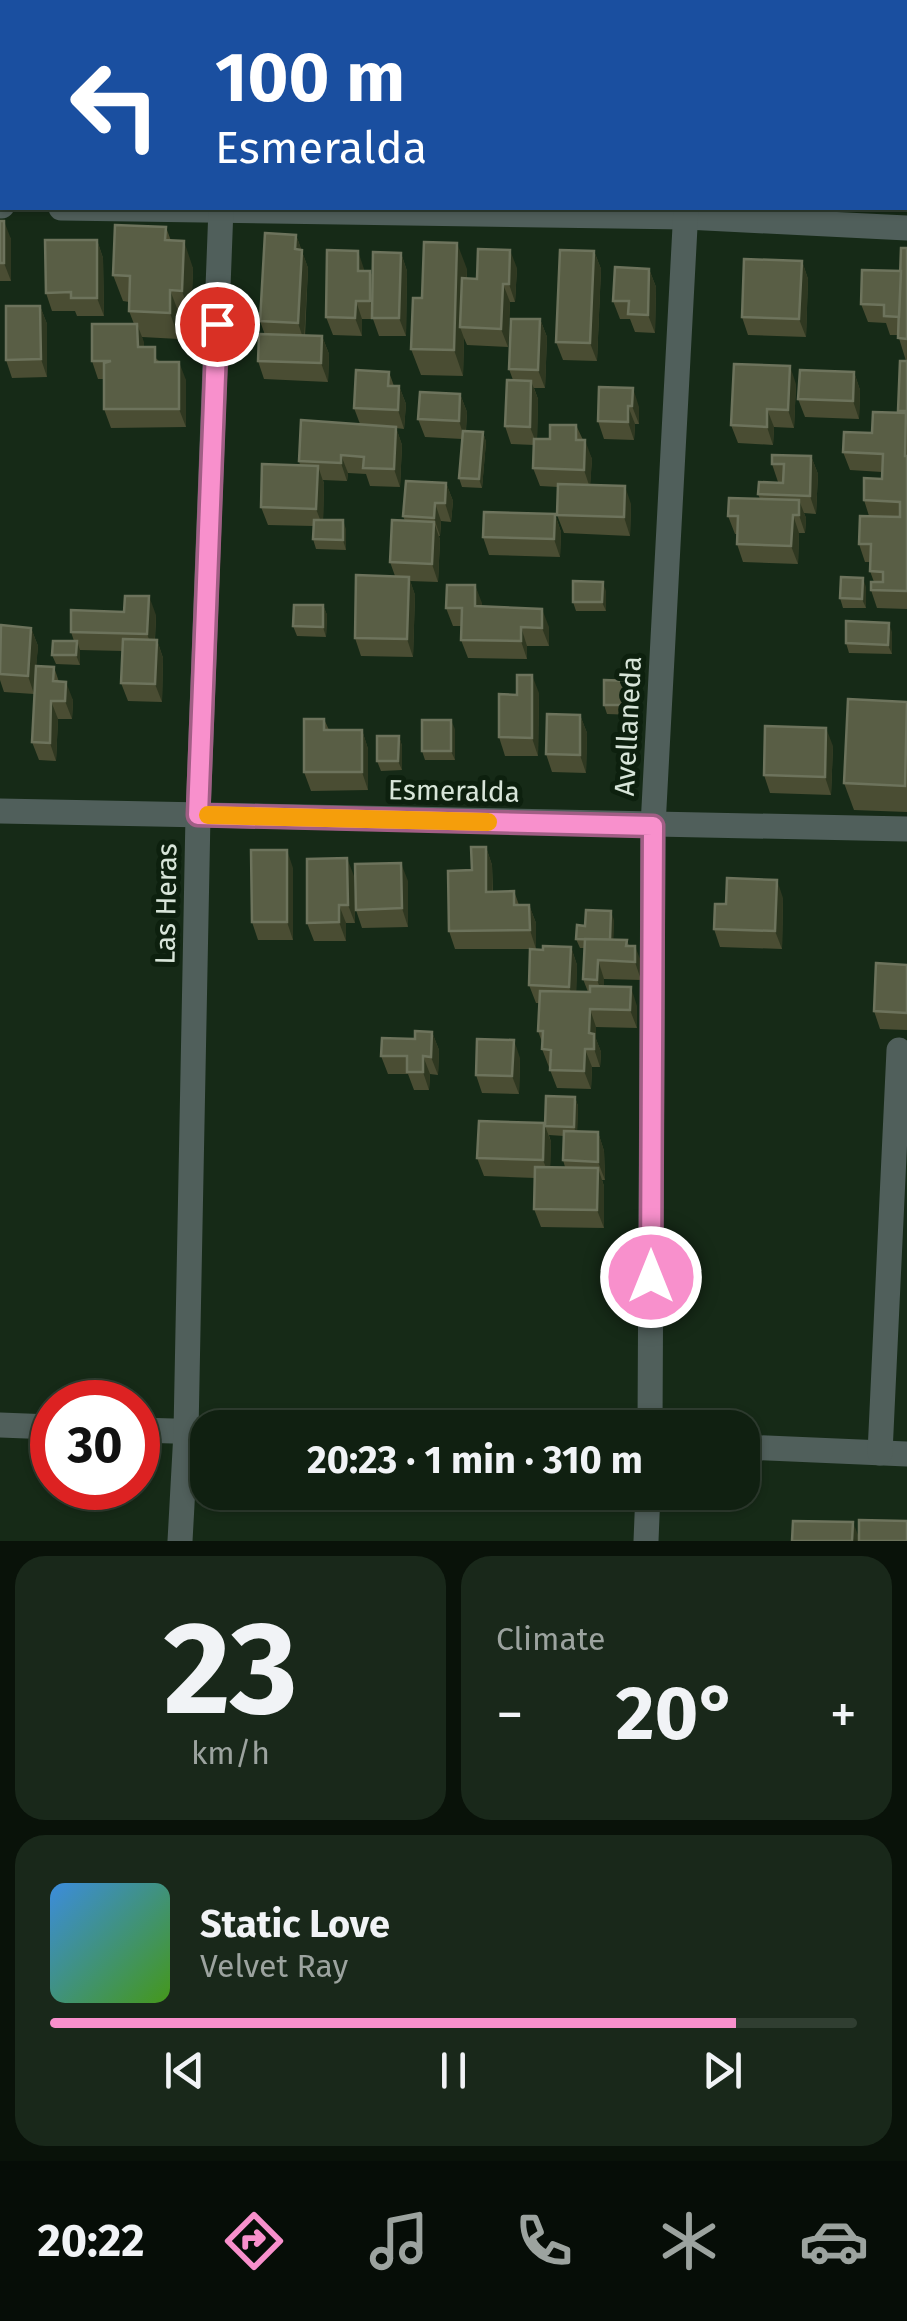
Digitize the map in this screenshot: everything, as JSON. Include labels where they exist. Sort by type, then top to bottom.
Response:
[{"type":"street","name":"Las Heras","points":[[197,1410],[198,815],[221,210]]},
{"type":"street","points":[[376,210],[686,212],[907,228]]},
{"type":"street","name":"Avellaneda","points":[[650,1410],[653,826],[686,212]]},
{"type":"street","name":"Esmeralda","points":[[0,811],[907,829]]},
{"type":"street","points":[[880,1453],[899,1050]]},
{"type":"street","points":[[0,1426],[30,1427]]},
{"type":"street","points":[[160,1431],[190,1432]]},
{"type":"street","points":[[760,1449],[907,1454]]},
{"type":"street","name":"Las Heras","points":[[180,1541],[190,1477]]},
{"type":"street","points":[[646,1541],[647,1510]]},
{"type":"building","points":[[0,221],[4,221],[4,263],[0,263]]},
{"type":"building","points":[[115,225],[166,227],[165,240],[184,241],[182,291],[170,290],[170,313],[129,311],[130,276],[113,275]]},
{"type":"building","points":[[265,233],[296,235],[295,249],[302,250],[298,323],[260,321]]},
{"type":"building","points":[[45,240],[97,240],[97,298],[71,298],[71,292],[46,293]]},
{"type":"building","points":[[424,242],[457,243],[454,350],[411,349],[413,298],[422,298]]},
{"type":"building","points":[[901,248],[907,248],[907,339],[898,338]]},
{"type":"building","points":[[478,249],[510,250],[509,284],[503,284],[501,329],[460,327],[462,278],[477,279]]},
{"type":"building","points":[[327,250],[358,251],[358,271],[370,271],[370,301],[356,301],[355,318],[326,317]]},
{"type":"building","points":[[560,250],[594,251],[590,343],[556,342]]},
{"type":"building","points":[[373,252],[401,253],[399,318],[372,318]]},
{"type":"building","points":[[744,259],[802,261],[799,319],[742,317]]},
{"type":"building","points":[[615,267],[649,269],[648,315],[628,314],[629,301],[613,301]]},
{"type":"building","points":[[862,270],[901,271],[899,317],[884,316],[884,305],[861,304]]},
{"type":"building","points":[[6,306],[40,306],[41,359],[6,360]]},
{"type":"building","points":[[511,319],[540,319],[538,370],[509,369]]},
{"type":"building","points":[[92,324],[137,324],[138,347],[155,347],[155,362],[179,362],[179,409],[104,409],[104,363],[111,361],[92,361]]},
{"type":"building","points":[[259,334],[322,336],[321,363],[258,361]]},
{"type":"building","points":[[900,361],[907,361],[907,411],[898,411]]},
{"type":"building","points":[[734,364],[790,366],[788,410],[767,409],[767,427],[731,425]]},
{"type":"building","points":[[356,370],[389,372],[388,386],[399,386],[398,410],[354,408]]},
{"type":"building","points":[[800,370],[854,372],[853,401],[798,399]]},
{"type":"building","points":[[507,380],[531,381],[530,427],[505,426]]},
{"type":"building","points":[[599,387],[633,388],[628,422],[598,421]]},
{"type":"building","points":[[420,392],[460,394],[459,421],[418,419]]},
{"type":"building","points":[[873,412],[906,413],[907,591],[871,590],[871,582],[883,582],[883,572],[870,571],[871,544],[859,544],[860,516],[900,517],[900,502],[864,500],[864,478],[882,479],[883,454],[843,452],[844,432],[872,433]]},
{"type":"building","points":[[301,420],[396,427],[394,469],[363,468],[364,457],[341,455],[341,463],[299,461]]},
{"type":"building","points":[[550,425],[576,425],[576,440],[585,440],[584,470],[533,468],[534,439],[550,439]]},
{"type":"building","points":[[463,431],[483,432],[479,479],[459,478]]},
{"type":"building","points":[[772,455],[811,456],[810,496],[758,494],[759,482],[783,483],[784,464],[772,464]]},
{"type":"building","points":[[262,464],[318,466],[316,509],[261,507]]},
{"type":"building","points":[[406,481],[446,483],[445,503],[435,503],[434,518],[403,516]]},
{"type":"building","points":[[558,484],[625,486],[624,517],[557,515]]},
{"type":"building","points":[[729,498],[799,500],[799,515],[793,515],[791,546],[737,544],[738,516],[728,516]]},
{"type":"building","points":[[484,512],[555,514],[554,539],[483,537]]},
{"type":"building","points":[[314,520],[343,520],[343,540],[313,539]]},
{"type":"building","points":[[392,520],[434,522],[432,564],[390,562]]},
{"type":"building","points":[[356,575],[409,577],[407,639],[355,638]]},
{"type":"building","points":[[841,577],[863,578],[862,599],[840,598]]},
{"type":"building","points":[[573,581],[603,582],[602,602],[573,602]]},
{"type":"building","points":[[447,585],[475,585],[475,606],[542,609],[542,628],[521,627],[521,641],[461,640],[462,608],[446,608]]},
{"type":"building","points":[[125,596],[149,596],[147,634],[71,632],[71,610],[124,612]]},
{"type":"building","points":[[294,605],[323,605],[323,627],[293,626]]},
{"type":"building","points":[[846,621],[889,623],[888,645],[846,643]]},
{"type":"building","points":[[1,625],[31,628],[28,676],[0,674]]},
{"type":"building","points":[[123,639],[157,640],[155,684],[121,683]]},
{"type":"building","points":[[53,641],[77,641],[76,655],[52,655]]},
{"type":"building","points":[[36,666],[54,667],[53,681],[66,682],[65,701],[51,701],[50,743],[32,742]]},
{"type":"building","points":[[517,675],[532,675],[532,738],[499,737],[499,694],[517,695]]},
{"type":"building","points":[[604,680],[631,681],[630,705],[604,705]]},
{"type":"building","points":[[848,699],[907,702],[905,786],[844,783]]},
{"type":"building","points":[[547,714],[580,715],[580,755],[546,754]]},
{"type":"building","points":[[304,719],[324,719],[324,730],[362,730],[362,772],[304,772]]},
{"type":"building","points":[[422,720],[451,720],[451,751],[422,751]]},
{"type":"building","points":[[765,726],[826,728],[825,777],[764,775]]},
{"type":"building","points":[[377,736],[399,736],[398,761],[377,761]]},
{"type":"building","points":[[471,847],[486,847],[486,892],[514,891],[514,905],[529,905],[530,930],[449,931],[448,871],[472,870]]},
{"type":"building","points":[[251,850],[287,850],[287,922],[252,922]]},
{"type":"building","points":[[347,858],[348,905],[339,905],[339,922],[307,923],[307,859]]},
{"type":"building","points":[[401,863],[402,908],[356,910],[355,864]]},
{"type":"building","points":[[727,878],[777,880],[775,931],[714,929],[715,904],[726,904]]},
{"type":"building","points":[[586,910],[611,911],[610,940],[576,939],[577,925],[585,926]]},
{"type":"building","points":[[585,939],[627,940],[626,946],[635,946],[635,962],[598,960],[597,980],[583,979]]},
{"type":"building","points":[[543,946],[571,947],[569,987],[529,985],[530,949],[543,950]]},
{"type":"building","points":[[876,963],[907,965],[907,1013],[874,1011]]},
{"type":"building","points":[[590,986],[631,987],[630,1010],[590,1009],[589,1033],[594,1034],[594,1049],[585,1049],[584,1071],[550,1070],[551,1050],[542,1049],[543,1031],[538,1031],[540,991],[590,992]]},
{"type":"building","points":[[415,1031],[432,1032],[431,1057],[423,1056],[423,1072],[407,1072],[407,1056],[381,1056],[382,1038],[415,1039]]},
{"type":"building","points":[[477,1039],[514,1040],[512,1076],[476,1075]]},
{"type":"building","points":[[546,1096],[575,1097],[574,1127],[545,1126]]},
{"type":"building","points":[[479,1121],[544,1123],[543,1160],[477,1158]]},
{"type":"building","points":[[564,1131],[598,1132],[598,1162],[563,1160]]},
{"type":"building","points":[[535,1167],[598,1168],[597,1210],[534,1209]]},
{"type":"building","points":[[859,1520],[907,1521],[907,1541],[859,1541]]},
{"type":"building","points":[[793,1521],[853,1522],[852,1541],[792,1541]]},
{"type":"slow traffic","points":[[208,815],[488,822]]},
{"type":"route","points":[[217,324],[198,815],[653,826],[651,1277]]}]
